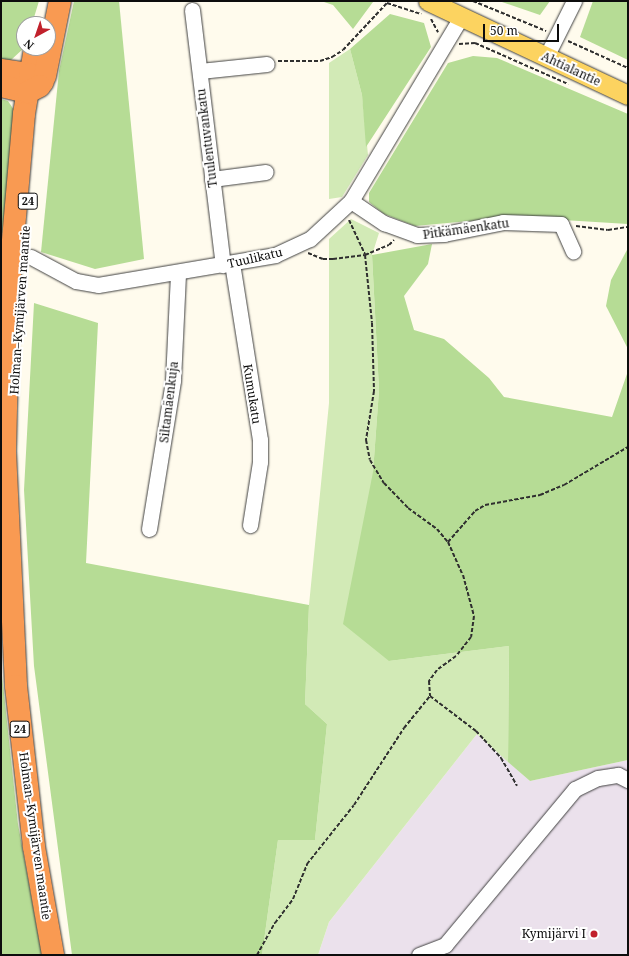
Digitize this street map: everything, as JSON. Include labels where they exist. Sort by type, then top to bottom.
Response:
[{"type":"highway","points":[[42,16],[46,1]]},
{"type":"highway","name":"Holman–Kymijärven maantie","points":[[52,955],[24,764],[12,610],[5,452],[6,345],[19,167],[34,83],[60,1]]},
{"type":"highway","name":"Holman–Kymijärven maantie","points":[[34,83],[35,56]]},
{"type":"highway","points":[[1,70],[34,83]]},
{"type":"highway","points":[[1,86],[34,83]]},
{"type":"main road","name":"Ahtialantie","points":[[428,1],[628,95]]},
{"type":"street","points":[[546,57],[574,1]]},
{"type":"street","name":"Tuulentuvankatu","points":[[192,10],[212,179],[227,264]]},
{"type":"street","name":"Tuulikatu","points":[[31,257],[88,285],[178,273],[227,264],[275,255],[297,246],[324,228],[347,205],[460,17]]},
{"type":"street","points":[[200,71],[267,64]]},
{"type":"street","points":[[212,179],[266,172]]},
{"type":"street","name":"Pitkämäenkatu","points":[[347,205],[399,230],[430,235],[503,222],[561,224]]},
{"type":"street","points":[[561,224],[573,251]]},
{"type":"street","name":"Kumukatu","points":[[227,264],[260,440],[260,462],[250,525]]},
{"type":"street","name":"Siltamäenkuja","points":[[149,529],[173,380],[178,273]]},
{"type":"street","points":[[419,955],[445,945],[576,789],[598,778],[618,775],[628,780]]},
{"type":"path","points":[[384,1],[426,15],[434,21],[439,33],[460,44],[475,44],[573,86]]},
{"type":"path","points":[[267,64],[276,60],[320,61],[332,57],[343,50],[387,3]]},
{"type":"path","points":[[258,955],[275,922],[293,899],[307,864],[354,805],[404,728],[430,696],[429,680],[437,670],[456,656],[471,637],[474,616],[463,575],[448,542],[437,529],[408,508],[384,483],[370,460],[366,440],[374,391],[372,323],[365,255],[347,205]]},
{"type":"path","points":[[561,224],[608,230],[628,227]]},
{"type":"path","points":[[297,246],[323,259],[365,255],[389,245],[399,230]]},
{"type":"path","points":[[448,542],[475,511],[485,504],[540,495],[564,485],[628,447]]},
{"type":"path","points":[[430,696],[476,731],[500,758],[518,786]]},
{"type":"shaded area","points":[[477,734],[530,781],[628,760],[628,955],[318,955],[329,922]]},
{"type":"green space","points":[[1,1],[39,1],[34,16],[16,16],[16,55],[11,60],[1,60]]},
{"type":"green space","points":[[74,1],[119,1],[144,259],[95,269],[41,252],[59,71]]},
{"type":"green space","points":[[321,1],[373,2],[353,29],[333,5]]},
{"type":"green space","points":[[499,1],[550,1],[540,15]]},
{"type":"green space","points":[[593,1],[628,1],[628,60],[580,37]]},
{"type":"green space","points":[[390,14],[424,23],[431,47],[366,147],[362,95],[350,49]]},
{"type":"green space","points":[[350,49],[362,95],[368,155],[342,197],[329,199],[329,63]]},
{"type":"green space","points":[[473,56],[497,58],[628,114],[628,224],[514,217],[415,226],[384,214],[369,202],[369,193],[448,63]]},
{"type":"green space","points":[[1,99],[8,101],[16,113],[10,237],[1,232]]},
{"type":"green space","points":[[351,219],[379,233],[372,255],[379,390],[373,472],[389,661],[509,646],[508,762],[477,734],[329,922],[318,955],[262,955],[278,840],[315,840],[327,724],[305,704],[309,605],[329,403],[329,239]]},
{"type":"green space","points":[[432,244],[428,264],[404,296],[414,330],[444,339],[489,378],[504,397],[612,417],[628,371],[628,760],[530,781],[508,762],[509,646],[389,661],[343,624],[373,472],[379,390],[372,255]]},
{"type":"green space","points":[[628,248],[628,349],[606,306],[611,280]]},
{"type":"green space","points":[[34,303],[98,323],[86,563],[309,605],[305,704],[327,724],[315,840],[278,840],[262,955],[72,955],[34,666],[24,490]]},
{"type":"green space","points":[[1,666],[18,824],[42,955],[1,955]]},
{"type":"place","name":"Kymijärvi I","points":[[594,934]]}]
